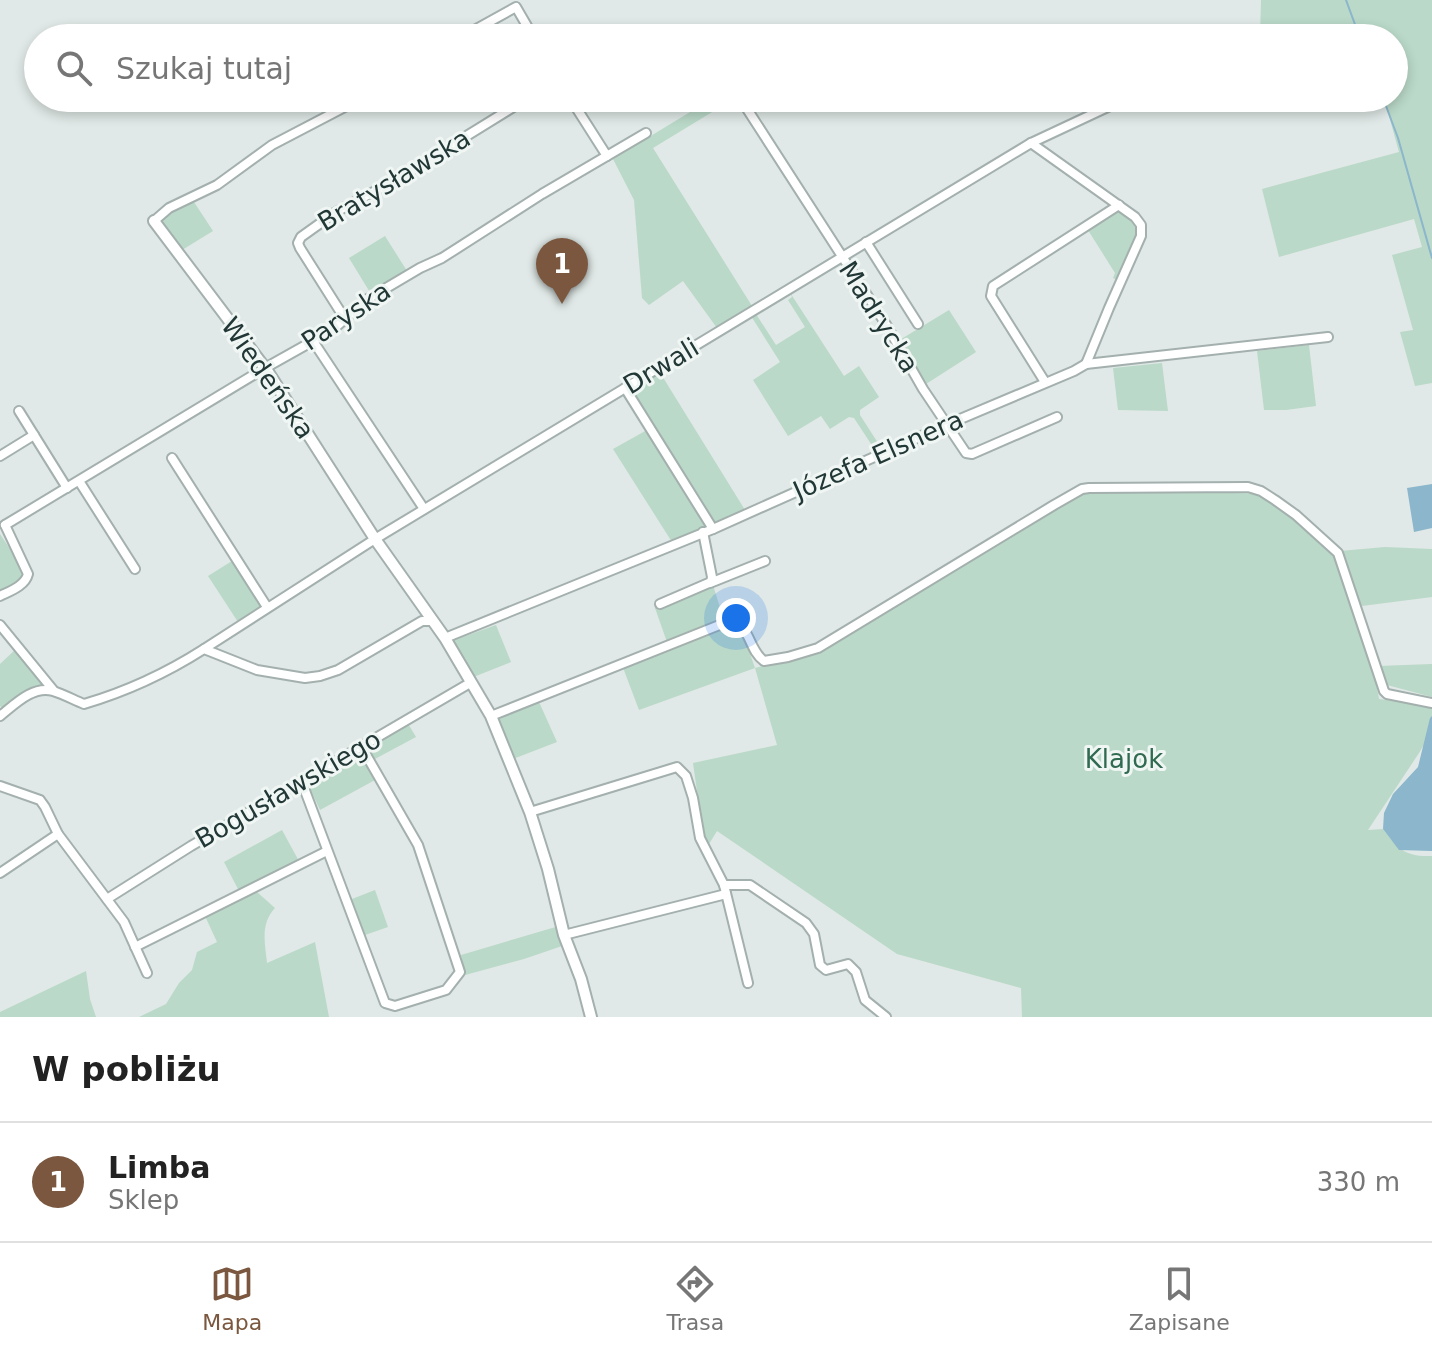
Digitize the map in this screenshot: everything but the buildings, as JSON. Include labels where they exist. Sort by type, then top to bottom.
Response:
[{"type":"street","points":[[485,24],[516,7],[526,24]]},
{"type":"street","points":[[154,221],[169,208],[217,185],[272,145],[335,112]]},
{"type":"street","name":"Bratysławska","points":[[345,319],[300,248],[298,243],[301,237],[336,212],[392,182],[505,112]]},
{"type":"street","points":[[579,112],[607,156]]},
{"type":"street","name":"Madrycka","points":[[749,112],[887,326],[963,451],[969,454],[1057,417]]},
{"type":"street","name":"Drwali","points":[[54,691],[84,704],[112,696],[191,657],[375,539],[841,257],[1031,143],[1097,112]]},
{"type":"street","name":"Paryska","points":[[2,524],[334,329],[366,300],[442,258],[522,206],[646,133]]},
{"type":"street","points":[[1031,143],[1119,205],[1141,225],[1142,233],[1086,364]]},
{"type":"street","points":[[1045,382],[991,296],[993,286],[1119,205]]},
{"type":"street","name":"Wiedeńska","points":[[154,221],[265,368],[375,539],[445,638],[491,716],[530,812],[564,935],[591,1017]]},
{"type":"street","points":[[866,242],[918,324]]},
{"type":"street","name":"Józefa Elsnera","points":[[445,638],[708,530],[1086,364],[1328,337]]},
{"type":"street","points":[[313,341],[424,509]]},
{"type":"street","points":[[625,388],[708,530],[712,577],[709,584]]},
{"type":"street","points":[[19,411],[67,488]]},
{"type":"street","points":[[0,456],[34,435]]},
{"type":"street","points":[[172,458],[267,607]]},
{"type":"street","points":[[79,481],[135,569]]},
{"type":"street","points":[[491,716],[727,622],[733,621],[744,628],[755,654],[764,661],[818,648],[1082,489],[1113,488],[1248,487],[1268,495],[1296,515],[1338,553],[1384,691],[1432,703]]},
{"type":"street","points":[[0,596],[22,584],[28,574],[2,524]]},
{"type":"street","points":[[660,604],[765,561]]},
{"type":"street","points":[[204,649],[257,670],[305,678],[338,670],[422,621],[432,621]]},
{"type":"street","points":[[0,625],[54,691]]},
{"type":"street","name":"Bogusławskiego","points":[[107,899],[301,780],[470,683]]},
{"type":"street","points":[[0,716],[28,695],[42,689],[54,691]]},
{"type":"street","points":[[301,780],[385,1003],[395,1006],[446,990],[460,972],[418,845],[361,746]]},
{"type":"street","points":[[530,812],[677,767],[686,776],[700,838],[725,890],[748,983]]},
{"type":"street","points":[[0,786],[40,800],[58,834],[124,922],[147,973]]},
{"type":"street","points":[[0,873],[58,834]]},
{"type":"street","points":[[135,947],[327,851]]},
{"type":"street","points":[[564,935],[750,885],[806,923],[814,934],[820,965],[826,970],[848,964],[856,972],[865,1000],[886,1017]]},
{"type":"green space","points":[[1261,0],[1432,0],[1432,383],[1415,386],[1400,332],[1413,330],[1392,255],[1422,247],[1414,219],[1279,257],[1262,189],[1399,152],[1388,112],[1408,112],[1408,24],[1260,24]]},
{"type":"green space","points":[[690,112],[712,112],[653,148],[752,306],[717,328],[683,281],[649,305],[642,298],[634,200],[613,159]]},
{"type":"green space","points":[[191,202],[213,231],[182,250],[161,219],[175,208]]},
{"type":"green space","points":[[1118,210],[1137,223],[1138,235],[1117,280],[1113,278],[1115,273],[1088,230]]},
{"type":"green space","points":[[385,236],[407,271],[371,294],[349,258]]},
{"type":"green space","points":[[789,291],[844,376],[859,366],[879,397],[860,410],[860,415],[883,446],[872,451],[873,447],[854,418],[849,417],[830,429],[821,416],[788,436],[753,380],[780,362],[751,316],[756,314],[776,345],[805,327],[788,300],[792,297]]},
{"type":"green space","points":[[949,310],[976,352],[926,384],[898,341]]},
{"type":"green space","points":[[1309,345],[1316,406],[1264,410],[1257,351]]},
{"type":"green space","points":[[1162,363],[1168,411],[1118,410],[1113,368]]},
{"type":"green space","points":[[659,371],[745,510],[713,523],[629,389]]},
{"type":"green space","points":[[647,430],[707,527],[672,542],[613,449]]},
{"type":"green space","name":"Klajok","points":[[1086,492],[1263,494],[1336,555],[1373,665],[1379,699],[1432,706],[1432,731],[1368,830],[1383,829],[1403,850],[1415,855],[1432,856],[1432,1017],[1022,1017],[1021,988],[897,954],[717,831],[709,844],[703,833],[693,763],[777,745],[755,668],[820,651]]},
{"type":"green space","points":[[0,534],[24,570],[21,582],[0,594]]},
{"type":"green space","points":[[1385,547],[1432,549],[1432,597],[1362,606],[1340,551]]},
{"type":"green space","points":[[232,561],[260,607],[238,622],[208,576]]},
{"type":"green space","points":[[713,585],[724,620],[667,642],[655,608]]},
{"type":"green space","points":[[496,625],[511,662],[471,678],[449,642]]},
{"type":"green space","points":[[728,626],[741,628],[755,668],[639,710],[622,665]]},
{"type":"green space","points":[[16,649],[44,685],[29,688],[3,709],[0,706],[0,664]]},
{"type":"green space","points":[[1432,664],[1432,697],[1387,685],[1378,666]]},
{"type":"green space","points":[[539,702],[557,742],[513,759],[495,717]]},
{"type":"green space","points":[[407,722],[416,737],[373,760],[365,747]]},
{"type":"green space","points":[[359,750],[375,780],[320,810],[306,780]]},
{"type":"green space","points":[[282,830],[300,863],[240,893],[224,862]]},
{"type":"green space","points":[[375,890],[388,927],[365,935],[352,899]]},
{"type":"green space","points":[[257,892],[275,908],[265,927],[267,963],[315,942],[329,1017],[139,1017],[166,1004],[179,983],[192,970],[197,952],[217,942],[205,916]]},
{"type":"green space","points":[[559,926],[565,945],[465,975],[461,955]]},
{"type":"green space","points":[[86,971],[96,1017],[0,1017],[0,1012]]},
{"type":"water","points":[[1432,484],[1432,528],[1414,532],[1407,488]]},
{"type":"water","points":[[1432,716],[1432,851],[1399,850],[1383,829],[1384,813],[1393,794],[1418,767]]},
{"type":"waterway","points":[[1346,0],[1355,24]]},
{"type":"waterway","points":[[1388,112],[1432,258]]},
{"type":"place","name":"Limba","points":[[562,304]]}]
